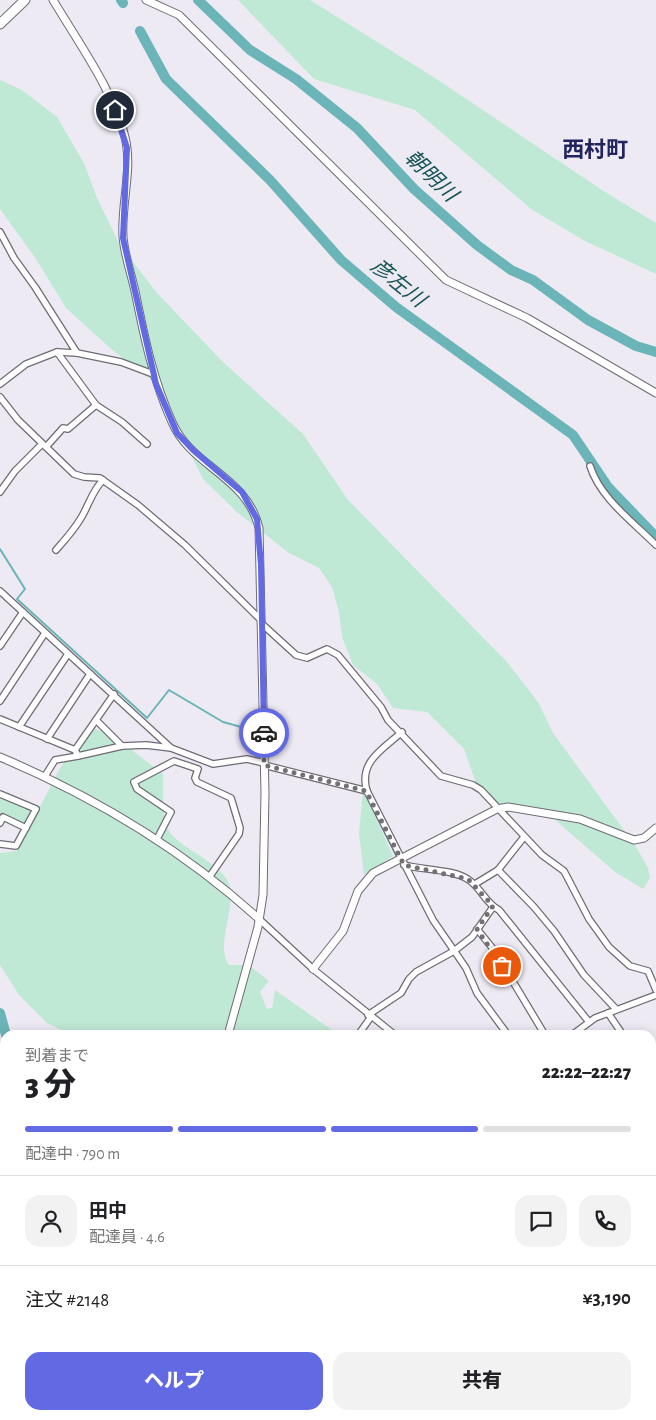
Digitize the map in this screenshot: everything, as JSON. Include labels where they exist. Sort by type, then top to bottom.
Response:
[{"type":"main road","points":[[0,24],[25,0]]},
{"type":"street","points":[[53,0],[97,72],[125,138],[127,156],[123,238],[153,374],[177,433],[193,450],[242,492],[257,519],[260,537],[264,764],[263,895],[259,919],[229,1030]]},
{"type":"street","points":[[146,0],[178,15],[446,280],[527,318],[656,393]]},
{"type":"street","points":[[0,232],[14,258],[41,295],[77,353]]},
{"type":"street","points":[[0,384],[26,364],[57,352],[77,353],[121,362],[153,374]]},
{"type":"street","points":[[57,352],[96,405],[122,422],[147,444]]},
{"type":"street","points":[[0,398],[18,420],[74,474],[84,478],[103,480],[138,505],[185,545],[296,656],[307,658],[327,649],[338,655],[381,707],[388,720],[402,732],[441,776],[473,785],[482,790],[497,809],[542,855],[564,871],[580,903],[605,940],[630,966],[648,971],[656,990]]},
{"type":"street","points":[[0,492],[15,471],[62,428],[68,429],[96,405]]},
{"type":"street","points":[[590,466],[594,480],[608,497],[656,545]]},
{"type":"street","points":[[84,478],[94,488]]},
{"type":"street","points":[[56,550],[80,520],[91,499],[94,488],[103,480]]},
{"type":"street","points":[[0,591],[171,748]]},
{"type":"street","points":[[0,646],[23,612]]},
{"type":"street","points":[[0,701],[46,633]]},
{"type":"street","points":[[19,727],[68,654]]},
{"type":"street","points":[[47,739],[90,674]]},
{"type":"street","points":[[77,753],[114,694]]},
{"type":"street","points":[[0,719],[77,753]]},
{"type":"street","points":[[96,720],[122,746]]},
{"type":"street","points":[[402,732],[369,761],[364,781],[366,791],[434,920],[478,992],[505,1030]]},
{"type":"street","points":[[45,776],[55,760],[77,753],[122,746],[146,745],[171,748],[213,764],[247,759],[366,791]]},
{"type":"street","points":[[0,757],[45,776],[103,807],[157,839],[210,876],[313,969],[388,1030]]},
{"type":"street","points":[[157,839],[170,812],[137,789],[134,782],[174,761],[198,769],[195,778],[197,782],[231,798],[240,831],[210,876]]},
{"type":"street","points":[[0,794],[36,809],[16,846],[0,844]]},
{"type":"street","points":[[313,969],[343,931],[358,891],[364,882],[378,870],[402,861],[497,809],[508,807],[573,817],[634,840],[644,838],[656,828]]},
{"type":"street","points":[[0,823],[3,817],[26,828]]},
{"type":"street","points":[[475,884],[498,870],[524,837]]},
{"type":"street","points":[[402,861],[462,876],[475,884],[493,906],[500,910],[589,1022]]},
{"type":"street","points":[[498,870],[534,907],[554,931],[584,975],[616,1009]]},
{"type":"street","points":[[361,1030],[370,1016],[401,993],[409,979],[416,972],[454,951],[472,937],[493,906]]},
{"type":"street","points":[[477,929],[494,950],[542,1030]]},
{"type":"street","points":[[579,1030],[589,1022],[616,1009],[656,995]]},
{"type":"street","points":[[608,1013],[620,1030]]},
{"type":"green space","points":[[238,0],[310,0],[435,78],[605,192],[656,223],[656,274],[585,241],[531,209],[415,110],[314,79]]},
{"type":"green space","points":[[0,80],[22,90],[57,117],[84,163],[97,198],[120,245],[157,293],[223,362],[303,434],[348,500],[507,662],[538,702],[553,733],[635,845],[648,868],[650,878],[643,889],[615,872],[553,818],[540,814],[520,813],[497,803],[476,783],[464,749],[427,712],[393,708],[377,684],[353,665],[342,637],[339,612],[332,587],[319,568],[289,553],[238,513],[203,479],[165,403],[151,380],[110,348],[66,308],[36,259],[0,209]]},
{"type":"green space","points":[[95,729],[112,735],[163,774],[165,821],[171,834],[213,865],[227,879],[230,887],[230,907],[224,939],[225,957],[229,965],[249,965],[269,981],[260,992],[267,1009],[272,1008],[275,990],[332,1030],[62,1030],[47,1023],[19,995],[0,965],[0,853],[17,851],[59,770],[79,737]]},
{"type":"green space","points":[[363,790],[393,856],[364,875],[359,833]]},
{"type":"green space","points":[[0,797],[30,809],[31,814],[25,825],[0,819]]},
{"type":"waterway","name":"朝明川","points":[[198,0],[250,50],[296,79],[357,128],[414,189],[477,245],[511,270],[533,280],[588,320],[636,346],[656,352]]},
{"type":"waterway","name":"彦左川","points":[[140,31],[166,79],[270,180],[341,260],[396,307],[573,435],[608,487],[656,537]]},
{"type":"waterway","points":[[0,549],[25,589],[17,599],[147,718],[169,690],[223,722],[256,731]]},
{"type":"waterway","points":[[368,799],[396,855]]},
{"type":"waterway","points":[[0,1013],[5,1030]]},
{"type":"way so far","points":[[264,733],[264,765],[366,791],[394,842],[404,865],[462,876],[475,884],[493,906],[477,929],[494,950],[502,966]]},
{"type":"district","name":"西村町","points":[[595,150]]},
{"type":"route","points":[[115,110],[123,129],[127,148],[123,238],[156,384],[177,433],[193,450],[242,492],[257,519],[261,565],[264,733]]}]
